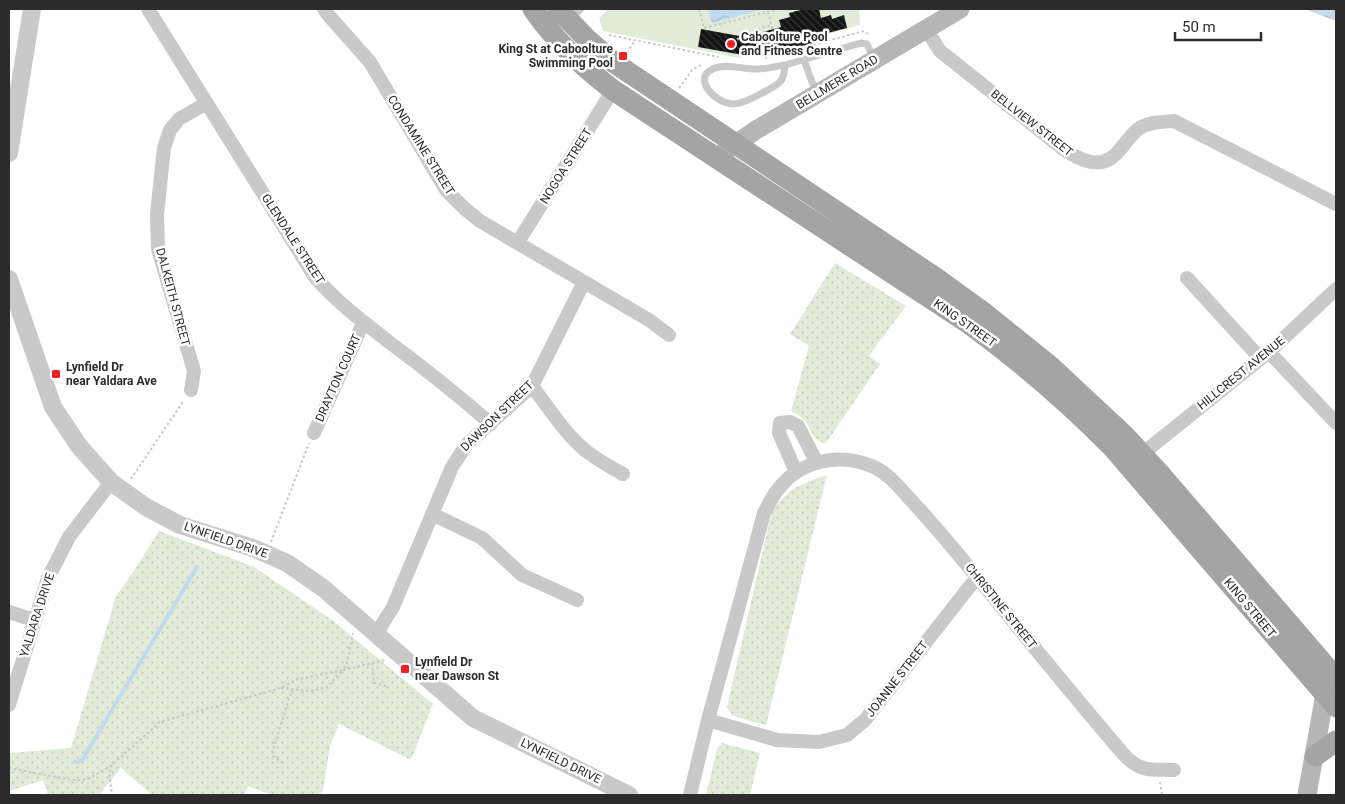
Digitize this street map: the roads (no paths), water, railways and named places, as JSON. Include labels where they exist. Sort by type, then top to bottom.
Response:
[{"type":"main road","name":"KING STREET","points":[[533,9],[543,23],[575,58],[613,90],[968,324],[1013,356],[1051,388],[1113,448],[1333,691]]},
{"type":"main road","name":"BELLMERE ROAD","points":[[715,158],[818,93],[960,9]]},
{"type":"main road","name":"KING STREET","points":[[569,13],[599,51],[613,62],[936,278],[983,312],[1058,372],[1142,454],[1333,691]]},
{"type":"main road","points":[[1307,795],[1315,756],[1333,691]]},
{"type":"main road","points":[[1315,756],[1336,741]]},
{"type":"street","points":[[9,153],[32,9]]},
{"type":"street","name":"GLENDALE STREET","points":[[148,9],[315,277],[335,299],[363,323],[490,424]]},
{"type":"street","name":"CONDAMINE STREET","points":[[324,9],[370,62],[446,190],[464,208],[480,221],[649,320],[668,335]]},
{"type":"street","name":"BELLVIEW STREET","points":[[926,29],[940,51],[1078,159],[1088,162],[1100,162],[1114,156],[1138,129],[1155,122],[1174,121],[1336,204]]},
{"type":"street","name":"NOGOA STREET","points":[[518,242],[613,90]]},
{"type":"street","name":"DALKEITH STREET","points":[[191,390],[194,371],[158,249],[157,214],[164,148],[170,130],[179,119],[207,103]]},
{"type":"street","points":[[1187,278],[1336,423]]},
{"type":"street","name":"LYNFIELD DRIVE","points":[[9,279],[53,407],[79,446],[112,482],[146,507],[180,525],[267,553],[287,563],[323,588],[473,718],[629,795]]},
{"type":"street","name":"DAWSON STREET","points":[[376,634],[394,607],[459,454],[467,444],[532,386],[584,282]]},
{"type":"street","name":"HILLCREST AVENUE","points":[[1142,454],[1265,355],[1336,289]]},
{"type":"street","name":"DRAYTON COURT","points":[[314,433],[363,323]]},
{"type":"street","points":[[532,386],[579,444],[600,461],[623,474]]},
{"type":"street","points":[[796,472],[779,433],[780,423],[790,422],[798,426],[817,463]]},
{"type":"street","name":"CHRISTINE STREET","points":[[690,795],[708,720],[764,513],[779,487],[796,472],[826,460],[842,460],[870,465],[888,476],[947,539],[1064,685],[1126,757],[1136,766],[1148,769],[1174,770]]},
{"type":"street","name":"YALDARA DRIVE","points":[[9,705],[48,578],[69,537],[112,482]]},
{"type":"street","points":[[432,514],[482,538],[522,575],[577,600]]},
{"type":"street","name":"JOANNE STREET","points":[[708,720],[777,740],[819,742],[847,734],[866,720],[977,576]]},
{"type":"street","points":[[9,612],[34,620]]},
{"type":"lane","points":[[785,65],[784,75],[780,83],[742,103],[725,103],[717,100],[708,90],[705,83],[709,72],[721,66],[758,69],[785,65],[861,42],[867,44],[874,59]]},
{"type":"lane","points":[[804,60],[818,93]]},
{"type":"water","points":[[708,9],[765,9],[712,23]]},
{"type":"water","points":[[1305,9],[1336,9],[1336,21]]},
{"type":"waterway","points":[[75,762],[81,761],[84,757],[197,567]]},
{"type":"place","name":"Caboolture Pool and Fitness Centre","points":[[731,44]]},
{"type":"place","name":"King St at Caboolture Swimming Pool","points":[[623,56]]},
{"type":"place","name":"Lynfield Dr near Yaldara Ave","points":[[56,374]]},
{"type":"place","name":"Lynfield Dr near Dawson St","points":[[405,669]]}]
